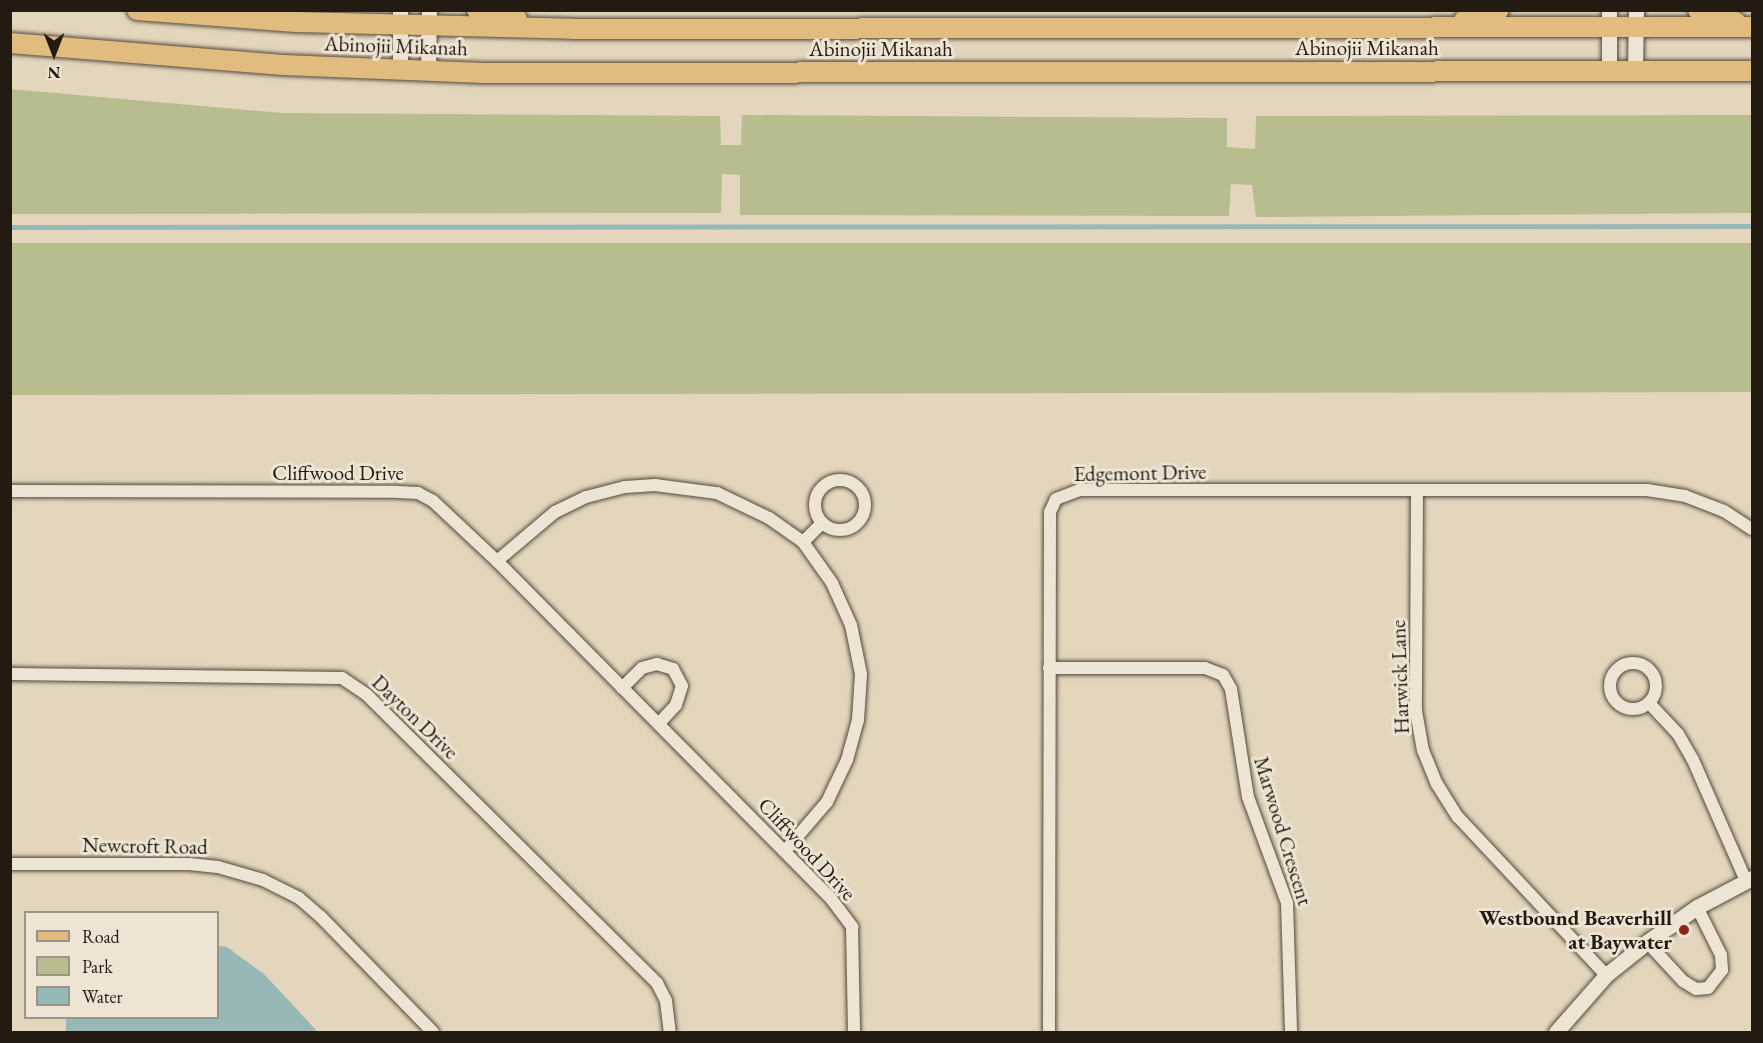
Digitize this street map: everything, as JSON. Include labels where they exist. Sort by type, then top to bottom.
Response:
[{"type":"main road","name":"Abinojii Mikanah","points":[[137,10],[194,15],[429,19],[573,29],[1438,26],[1609,19],[1752,27]]},
{"type":"main road","points":[[194,15],[236,10]]},
{"type":"main road","points":[[477,10],[573,29]]},
{"type":"main road","points":[[1438,26],[1499,10]]},
{"type":"main road","points":[[1698,10],[1752,27]]},
{"type":"main road","name":"Abinojii Mikanah","points":[[10,43],[188,59],[428,72],[1752,71]]},
{"type":"street","points":[[400,19],[400,71]]},
{"type":"street","points":[[428,72],[429,19]]},
{"type":"street","points":[[1609,19],[1609,72]]},
{"type":"street","points":[[1635,19],[1635,72]]},
{"type":"street","points":[[833,480],[858,486],[865,501],[858,523],[836,530],[822,523],[814,507],[819,491],[833,480]]},
{"type":"street","points":[[497,561],[555,512],[585,497],[625,487],[656,485],[717,494],[761,514],[803,542],[832,583],[851,625],[861,674],[858,720],[847,760],[826,802],[785,851]]},
{"type":"street","name":"Edgemont Drive","points":[[1049,1032],[1050,512],[1056,499],[1065,493],[1079,490],[1647,490],[1685,496],[1724,511],[1752,529]]},
{"type":"street","name":"Cliffwood Drive","points":[[10,491],[418,493],[433,501],[497,561],[829,896],[852,927],[854,1032]]},
{"type":"street","name":"Harwick Lane","points":[[1417,491],[1416,711],[1423,750],[1437,784],[1458,817],[1606,975]]},
{"type":"street","points":[[803,542],[822,523]]},
{"type":"street","points":[[622,688],[642,668],[657,663],[673,669],[682,686],[676,705],[659,723]]},
{"type":"street","name":"Marwood Crescent","points":[[1049,668],[1205,668],[1222,675],[1231,689],[1248,797],[1287,903],[1292,1032]]},
{"type":"street","name":"Dayton Drive","points":[[10,674],[342,678],[367,695],[657,983],[666,1001],[670,1032]]},
{"type":"street","points":[[1556,1032],[1606,975],[1647,942],[1697,907],[1749,880],[1693,760],[1678,734],[1649,703]]},
{"type":"street","name":"Newcroft Road","points":[[10,864],[189,864],[218,867],[263,880],[299,898],[321,917],[433,1032]]},
{"type":"street","points":[[1647,942],[1683,981],[1696,989],[1708,988],[1722,970],[1721,955],[1697,907]]},
{"type":"green space","points":[[10,89],[283,113],[720,116],[721,145],[741,145],[742,115],[1227,118],[1227,147],[1255,149],[1256,116],[1752,115],[1752,213],[1256,217],[1252,185],[1231,184],[1229,216],[740,215],[740,175],[722,174],[721,213],[11,214]]},
{"type":"green space","points":[[11,243],[1752,243],[1752,392],[11,395]]},
{"type":"water","points":[[219,946],[227,947],[264,974],[318,1032],[66,1032],[66,1019],[219,1019]]},
{"type":"waterway","points":[[10,227],[1752,226]]},
{"type":"place","name":"Westbound Beaverhill at Baywater","points":[[1684,930]]}]
